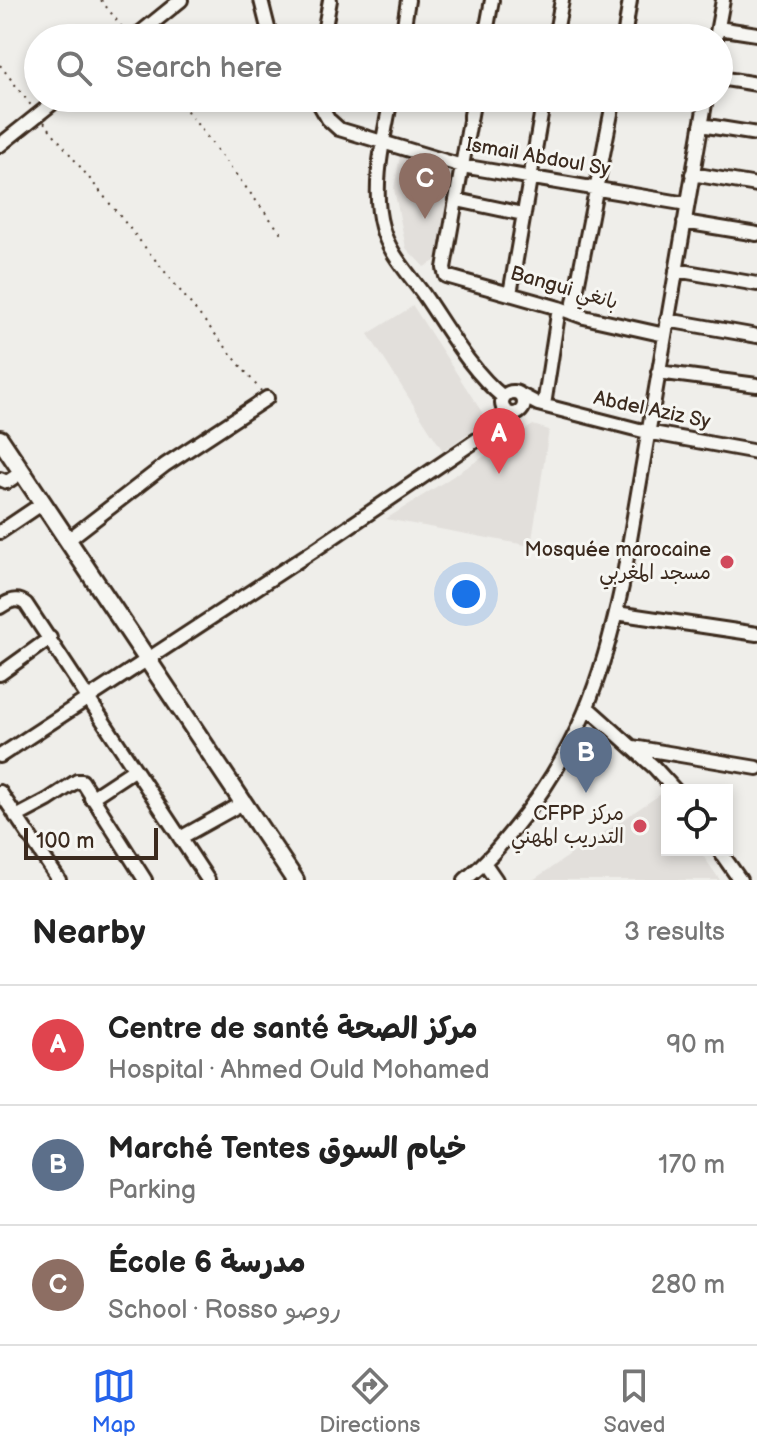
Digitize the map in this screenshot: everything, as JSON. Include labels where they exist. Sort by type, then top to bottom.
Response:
[{"type":"main road","points":[[2,446],[24,465],[43,503],[295,880]]},
{"type":"street","points":[[150,24],[181,0]]},
{"type":"street","points":[[261,0],[267,24]]},
{"type":"street","points":[[326,24],[330,0]]},
{"type":"street","points":[[404,24],[408,0]]},
{"type":"street","points":[[488,24],[492,0]]},
{"type":"street","points":[[558,24],[562,0]]},
{"type":"street","points":[[626,24],[630,0]]},
{"type":"street","points":[[719,24],[723,0]]},
{"type":"street","points":[[733,33],[757,34]]},
{"type":"street","points":[[733,80],[757,84]]},
{"type":"street","points":[[0,145],[42,112]]},
{"type":"street","name":"Ismail Abdoul Sy","points":[[324,112],[336,127],[462,166],[687,204]]},
{"type":"street","points":[[389,112],[379,197],[385,236],[478,373],[503,397],[503,408],[515,412],[541,404],[597,188],[611,112]]},
{"type":"street","points":[[472,112],[457,200],[523,214]]},
{"type":"street","points":[[510,294],[542,112]]},
{"type":"street","points":[[465,880],[485,864],[525,815],[567,752],[588,708],[608,647],[703,112]]},
{"type":"street","points":[[701,125],[757,134]]},
{"type":"street","points":[[692,174],[757,185]]},
{"type":"street","name":"Bangui بانغي","points":[[457,200],[444,268],[446,276],[584,317],[665,335]]},
{"type":"street","points":[[684,222],[757,234]]},
{"type":"street","points":[[676,270],[757,284]]},
{"type":"street","points":[[667,320],[757,336]]},
{"type":"street","points":[[658,372],[757,385]]},
{"type":"street","points":[[0,756],[352,525],[524,404],[518,393],[509,392],[503,397]]},
{"type":"street","name":"Abdel Aziz Sy","points":[[521,395],[541,404],[647,432],[757,452]]},
{"type":"street","points":[[68,540],[165,465],[267,398]]},
{"type":"street","points":[[0,479],[7,482],[24,465]]},
{"type":"street","points":[[0,532],[43,503]]},
{"type":"street","points":[[0,607],[11,601],[26,604],[208,880]]},
{"type":"street","points":[[616,613],[757,634]]},
{"type":"street","points":[[0,674],[50,638]]},
{"type":"street","points":[[588,708],[670,784]]},
{"type":"street","points":[[633,747],[757,768]]},
{"type":"street","points":[[91,798],[135,769]]},
{"type":"street","points":[[16,817],[77,781],[84,783],[145,880]]},
{"type":"street","points":[[0,792],[59,880]]},
{"type":"street","points":[[180,838],[243,803]]},
{"type":"street","points":[[723,856],[740,880]]},
{"type":"street","points":[[485,864],[496,880]]},
{"type":"path","points":[[101,0],[121,24]]},
{"type":"path","points":[[0,65],[24,97]]},
{"type":"path","points":[[36,112],[267,398]]},
{"type":"path","points":[[188,112],[281,233]]},
{"type":"shaded area","points":[[400,156],[460,167],[444,256],[424,267],[406,248],[394,189]]},
{"type":"shaded area","points":[[413,306],[487,420],[443,451],[368,334]]},
{"type":"shaded area","points":[[533,425],[549,430],[531,546],[386,519]]},
{"type":"shaded area","name":"CFPP مركز التدريب المهني","points":[[661,794],[661,856],[703,856],[720,880],[533,880]]},
{"type":"place","name":"École 6 مدرسة","points":[[425,219]]},
{"type":"place","name":"Centre de santé مركز الصحة","points":[[499,474]]},
{"type":"place","name":"Mosquée marocaine مسجد المغربي","points":[[727,562]]},
{"type":"place","name":"Marché Tentes خيام السوق","points":[[586,793]]},
{"type":"place","name":"CFPP مركز التدريب المهني","points":[[640,826]]}]
